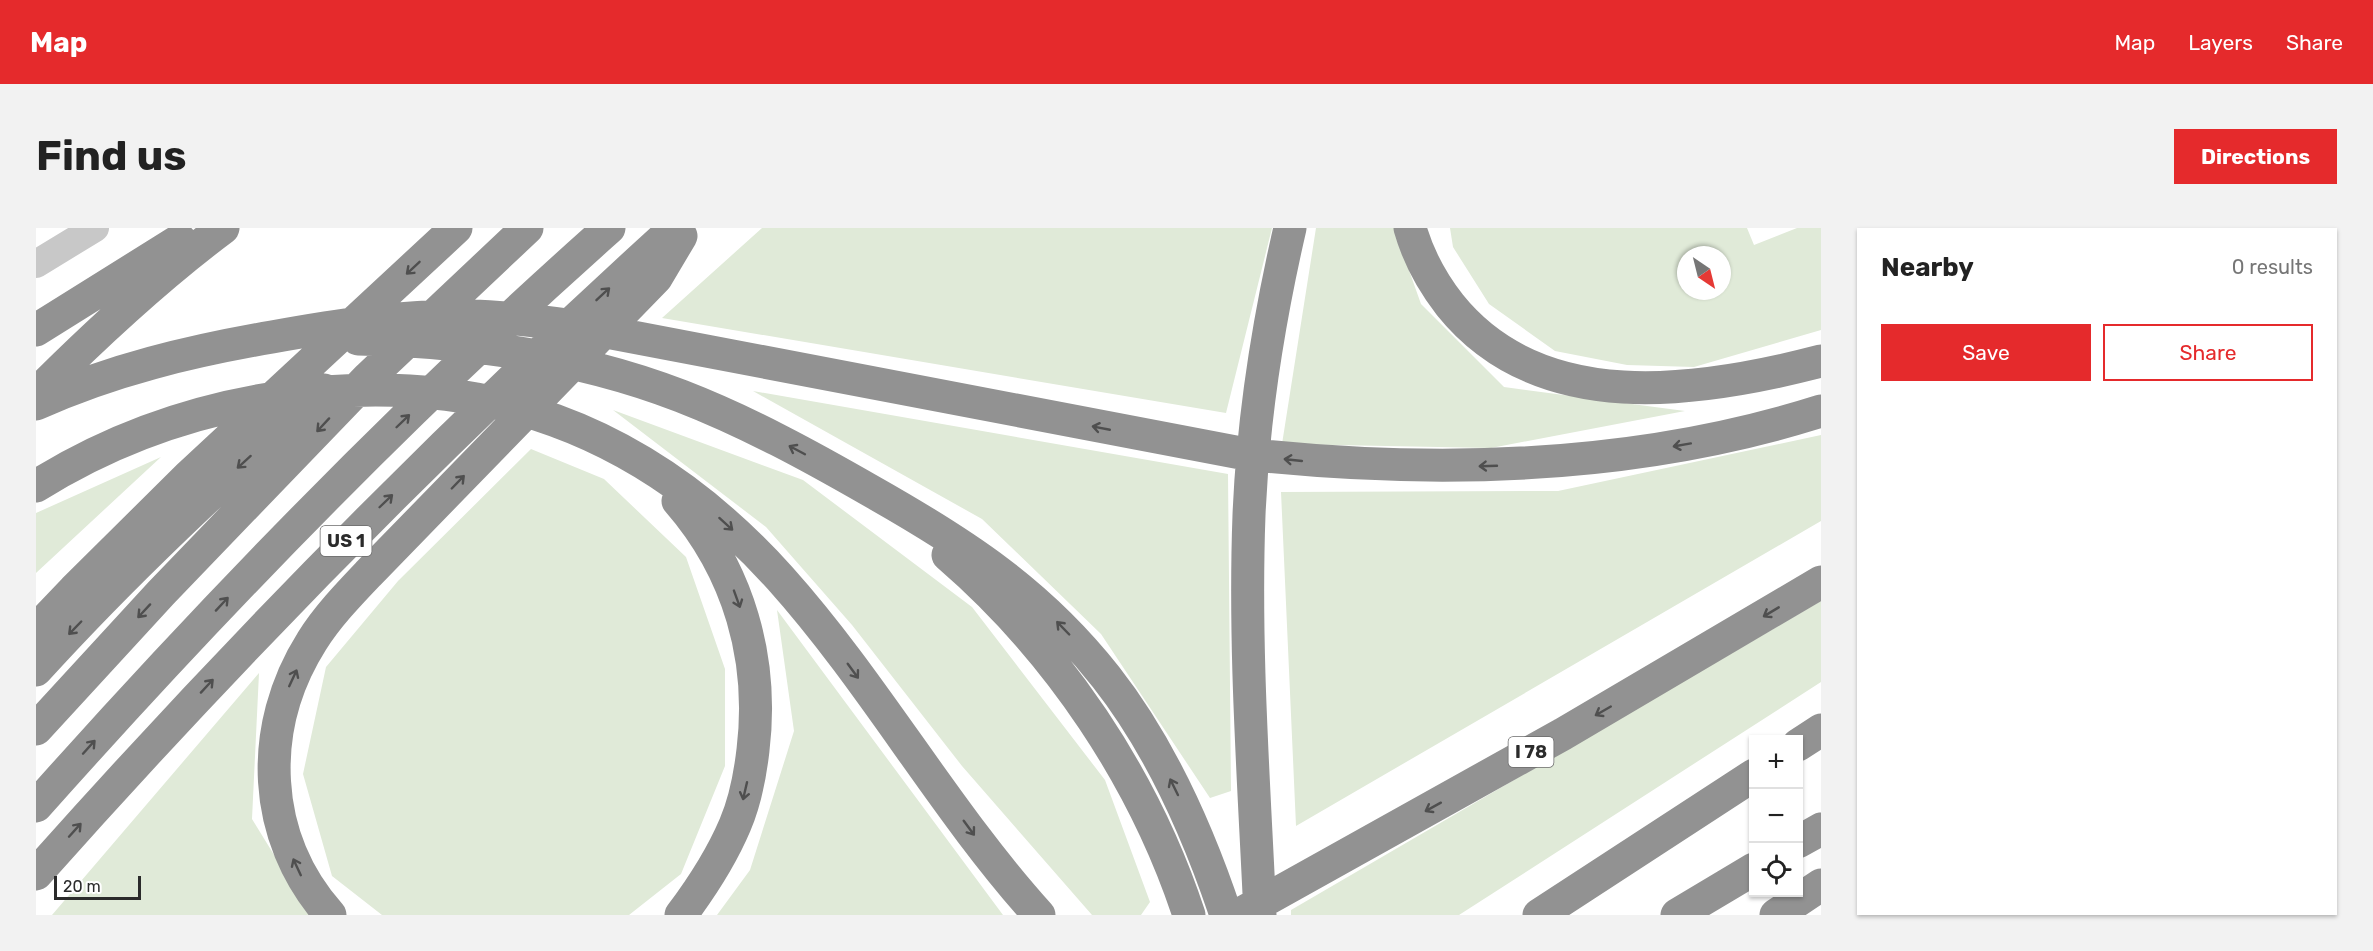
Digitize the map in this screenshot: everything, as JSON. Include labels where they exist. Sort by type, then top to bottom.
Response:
[{"type":"highway","points":[[36,330],[200,228]]},
{"type":"highway","points":[[36,394],[114,318],[223,228]]},
{"type":"highway","points":[[36,630],[190,475],[456,228]]},
{"type":"highway","points":[[36,806],[180,649],[316,507],[460,366],[609,228]]},
{"type":"highway","name":"US 1","points":[[36,874],[154,743],[308,580],[449,440],[675,228]]},
{"type":"highway","points":[[330,915],[305,882],[294,861],[284,836],[274,785],[273,762],[282,711],[289,686],[308,649],[327,620],[368,574],[656,278],[685,228]]},
{"type":"highway","points":[[1260,915],[1248,669],[1248,564],[1253,461],[1264,356],[1290,228]]},
{"type":"highway","points":[[1410,228],[1432,279],[1459,316],[1495,346],[1537,370],[1561,378],[1609,386],[1663,388],[1734,380],[1821,361]]},
{"type":"highway","points":[[36,670],[138,564],[231,473],[432,293],[521,233]]},
{"type":"highway","points":[[36,729],[161,593],[368,378],[521,233]]},
{"type":"highway","points":[[36,404],[153,362],[233,343],[361,322],[418,317],[472,316],[523,319],[566,325],[1195,446],[1246,454],[1349,464],[1475,466],[1611,456],[1713,439],[1821,411]]},
{"type":"highway","points":[[233,343],[340,339],[423,343],[579,365],[680,395],[730,416],[826,465],[921,519],[975,553],[1023,590],[1065,629],[1106,676],[1141,727],[1173,785],[1198,840],[1226,915]]},
{"type":"highway","points":[[36,486],[91,455],[139,433],[186,417],[238,405],[314,392],[420,391],[481,399],[523,409],[590,434],[642,462],[686,491],[724,522],[767,565],[829,638],[1004,874],[1040,915]]},
{"type":"highway","points":[[590,434],[636,464],[675,498],[692,517],[719,558],[729,578],[745,621],[750,643],[756,687],[755,732],[743,802],[714,867],[682,913]]},
{"type":"highway","points":[[826,465],[869,492],[924,534],[991,596],[1029,636],[1062,676],[1093,720],[1120,765],[1167,857],[1189,915]]},
{"type":"highway","name":"I 78","points":[[1238,915],[1544,744],[1821,582]]},
{"type":"highway","points":[[36,617],[74,590]]},
{"type":"highway","points":[[1803,742],[1821,730]]},
{"type":"highway","points":[[1803,766],[1821,756]]},
{"type":"highway","points":[[1539,915],[1749,778]]},
{"type":"highway","points":[[1547,915],[1749,798]]},
{"type":"highway","points":[[1803,839],[1821,829]]},
{"type":"highway","points":[[1677,915],[1749,872]]},
{"type":"highway","points":[[1776,915],[1821,885]]},
{"type":"street","points":[[36,264],[95,228]]},
{"type":"green space","points":[[762,228],[1272,228],[1226,413],[662,318]]},
{"type":"green space","points":[[1316,228],[1394,228],[1421,304],[1504,387],[1685,411],[1491,448],[1282,444]]},
{"type":"green space","points":[[1450,228],[1747,228],[1754,245],[1797,228],[1821,228],[1821,330],[1694,367],[1627,365],[1555,351],[1489,304],[1453,247]]},
{"type":"green space","points":[[753,391],[1228,474],[1231,791],[1210,798],[1101,634],[982,519]]},
{"type":"green space","points":[[613,410],[803,480],[972,607],[1105,780],[1150,902],[1141,915],[1092,915],[962,766],[852,625],[766,527]]},
{"type":"green space","points":[[1821,435],[1821,521],[1296,826],[1281,492],[1558,491]]},
{"type":"green space","points":[[531,449],[604,479],[686,557],[725,669],[725,766],[681,874],[629,915],[382,915],[332,876],[303,774],[326,667],[398,581]]},
{"type":"green space","points":[[161,457],[36,573],[36,513]]},
{"type":"green space","points":[[1821,601],[1821,682],[1459,915],[1291,915],[1291,910]]},
{"type":"green space","points":[[777,610],[1003,915],[717,915],[750,870],[794,731]]},
{"type":"green space","points":[[259,673],[252,819],[311,915],[52,915]]}]
